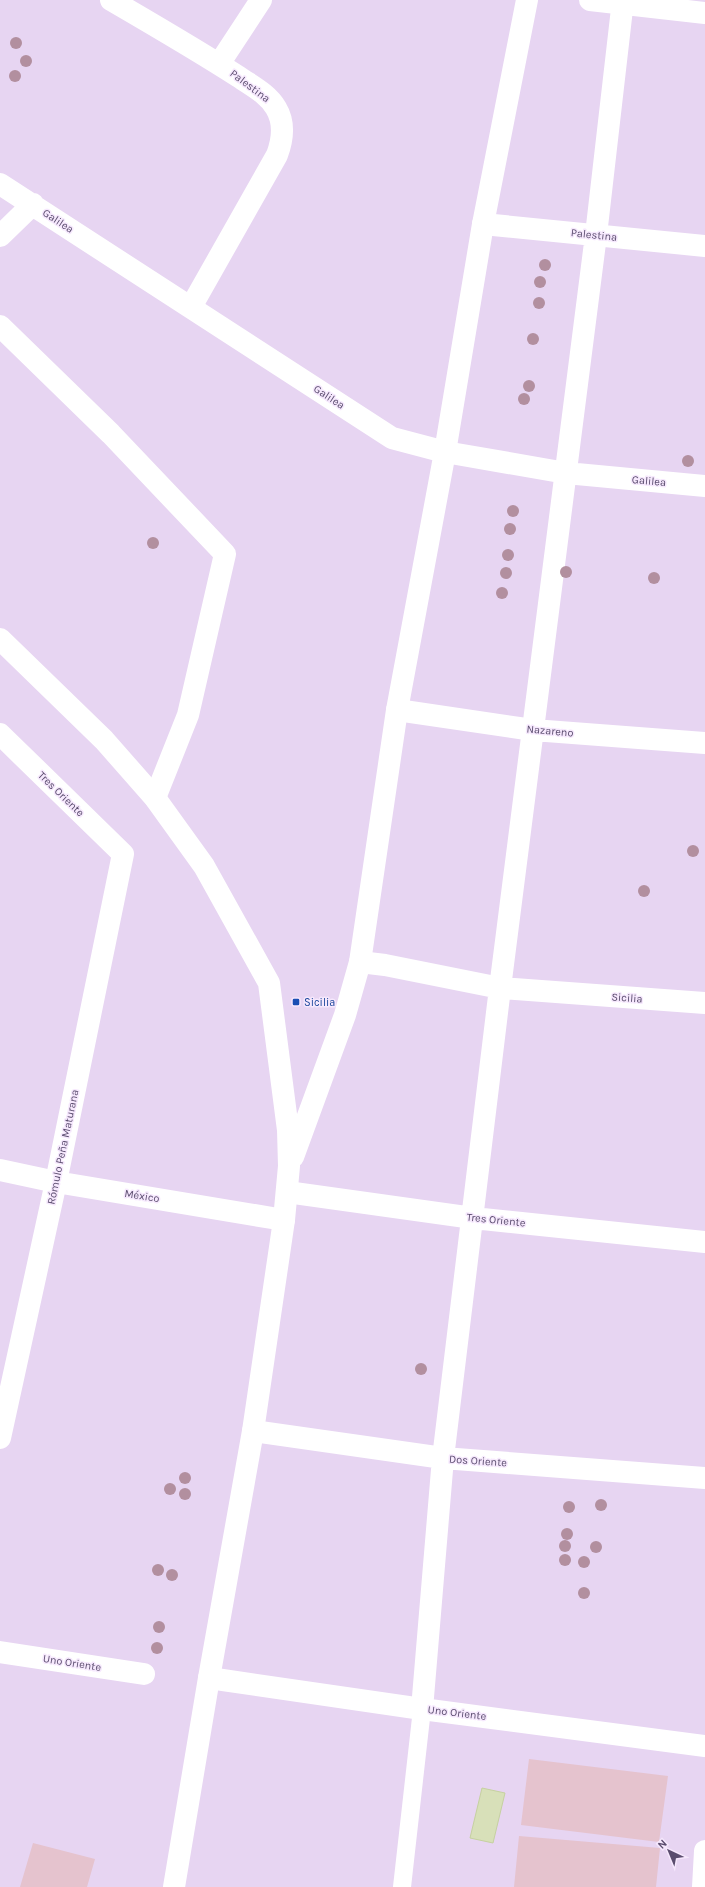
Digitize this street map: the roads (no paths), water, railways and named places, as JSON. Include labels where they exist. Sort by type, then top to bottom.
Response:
[{"type":"street","name":"Palestina","points":[[111,0],[219,64],[259,90],[276,108],[281,119],[283,131],[282,143],[278,155],[191,307]]},
{"type":"street","points":[[219,64],[261,0]]},
{"type":"street","points":[[289,1166],[345,1015],[360,962],[397,710],[445,452],[484,224],[527,0]]},
{"type":"street","points":[[590,0],[623,2],[705,13]]},
{"type":"street","points":[[422,1709],[443,1458],[500,988],[596,235],[623,2]]},
{"type":"street","name":"Galilea","points":[[0,184],[392,438],[445,452],[566,473],[705,486]]},
{"type":"street","points":[[0,236],[33,204]]},
{"type":"street","name":"Palestina","points":[[484,224],[705,246]]},
{"type":"street","points":[[0,326],[111,434],[225,554],[188,714],[155,798]]},
{"type":"street","points":[[0,639],[104,740],[155,798],[204,866],[270,983],[276,1047],[284,1093],[289,1166],[287,1192],[253,1431],[208,1678],[174,1887]]},
{"type":"street","name":"Nazareno","points":[[397,710],[533,730],[705,743]]},
{"type":"street","name":"Tres Oriente","points":[[0,734],[123,854]]},
{"type":"street","name":"Rómulo Peña Maturana","points":[[0,1438],[56,1182],[123,854]]},
{"type":"street","name":"Sicilia","points":[[360,962],[385,965],[500,988],[705,1003]]},
{"type":"street","name":"México","points":[[0,1170],[56,1182],[284,1220]]},
{"type":"street","name":"Tres Oriente","points":[[287,1192],[473,1218],[705,1242]]},
{"type":"street","name":"Dos Oriente","points":[[253,1431],[443,1458],[705,1478]]},
{"type":"street","name":"Uno Oriente","points":[[0,1652],[144,1674]]},
{"type":"street","name":"Uno Oriente","points":[[208,1678],[422,1709],[705,1746]]},
{"type":"street","points":[[703,1887],[705,1851]]},
{"type":"lane","points":[[402,1887],[422,1709]]},
{"type":"place","name":"Sicilia","points":[[296,1002]]}]
